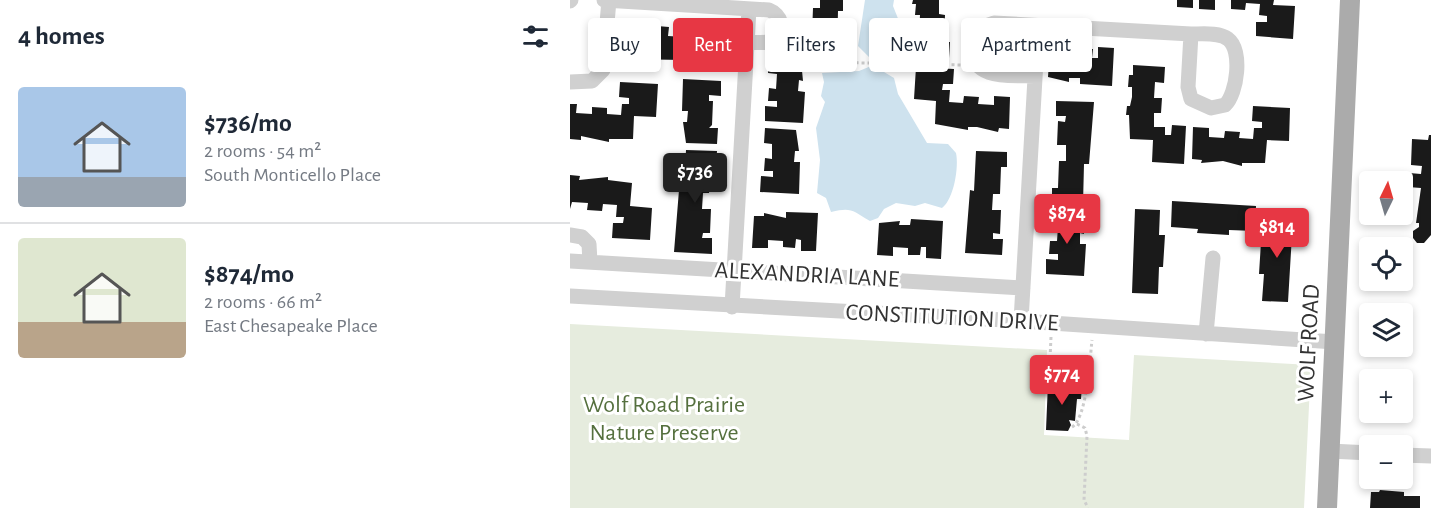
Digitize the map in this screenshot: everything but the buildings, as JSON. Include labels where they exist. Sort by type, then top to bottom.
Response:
[{"type":"main road","name":"WOLF ROAD","points":[[1327,508],[1350,0]]},
{"type":"street","points":[[604,0],[774,12],[782,26],[780,36],[776,39],[753,41]]},
{"type":"street","points":[[570,82],[592,81],[603,70],[609,0]]},
{"type":"street","points":[[748,18],[749,9]]},
{"type":"street","points":[[1092,29],[1221,35],[1227,38],[1235,48],[1234,90],[1225,105],[1211,108],[1191,99],[1188,87],[1191,34]]},
{"type":"street","points":[[732,307],[745,72]]},
{"type":"street","points":[[988,72],[1035,76]]},
{"type":"street","points":[[1021,321],[1035,72]]},
{"type":"street","points":[[570,235],[582,237],[590,244],[590,262]]},
{"type":"street","points":[[1206,334],[1213,258]]},
{"type":"street","name":"ALEXANDRIA LANE","points":[[570,261],[1023,288]]},
{"type":"street","name":"CONSTITUTION DRIVE","points":[[570,296],[732,307],[1021,321],[1335,342]]},
{"type":"street","points":[[1330,451],[1359,452]]},
{"type":"street","points":[[1413,455],[1431,456]]},
{"type":"path","points":[[857,62],[961,66]]},
{"type":"path","points":[[1052,323],[1049,381],[1085,383]]},
{"type":"path","points":[[1072,427],[1077,424],[1085,404],[1085,383],[1090,361],[1093,326]]},
{"type":"path","points":[[1050,358],[1090,361]]},
{"type":"path","points":[[1062,372],[1068,366],[1073,372],[1087,373]]},
{"type":"path","points":[[1050,371],[1062,372],[1068,377],[1073,372]]},
{"type":"path","points":[[1077,424],[1085,428],[1087,436],[1084,500],[1088,508]]},
{"type":"green space","name":"Wolf Road Prairie Nature Preserve","points":[[570,324],[1047,350],[1044,435],[1129,440],[1134,355],[1311,365],[1304,508],[570,508]]},
{"type":"water","points":[[865,0],[894,0],[893,6],[898,18],[869,18],[869,57],[858,46]]},
{"type":"water","points":[[869,67],[869,72],[884,72],[894,78],[898,94],[927,143],[948,144],[956,153],[955,182],[950,198],[942,208],[925,203],[915,206],[896,203],[884,209],[878,218],[870,221],[851,210],[831,212],[826,198],[817,193],[820,160],[816,128],[825,102],[821,96],[824,82],[822,73],[859,71]]}]
